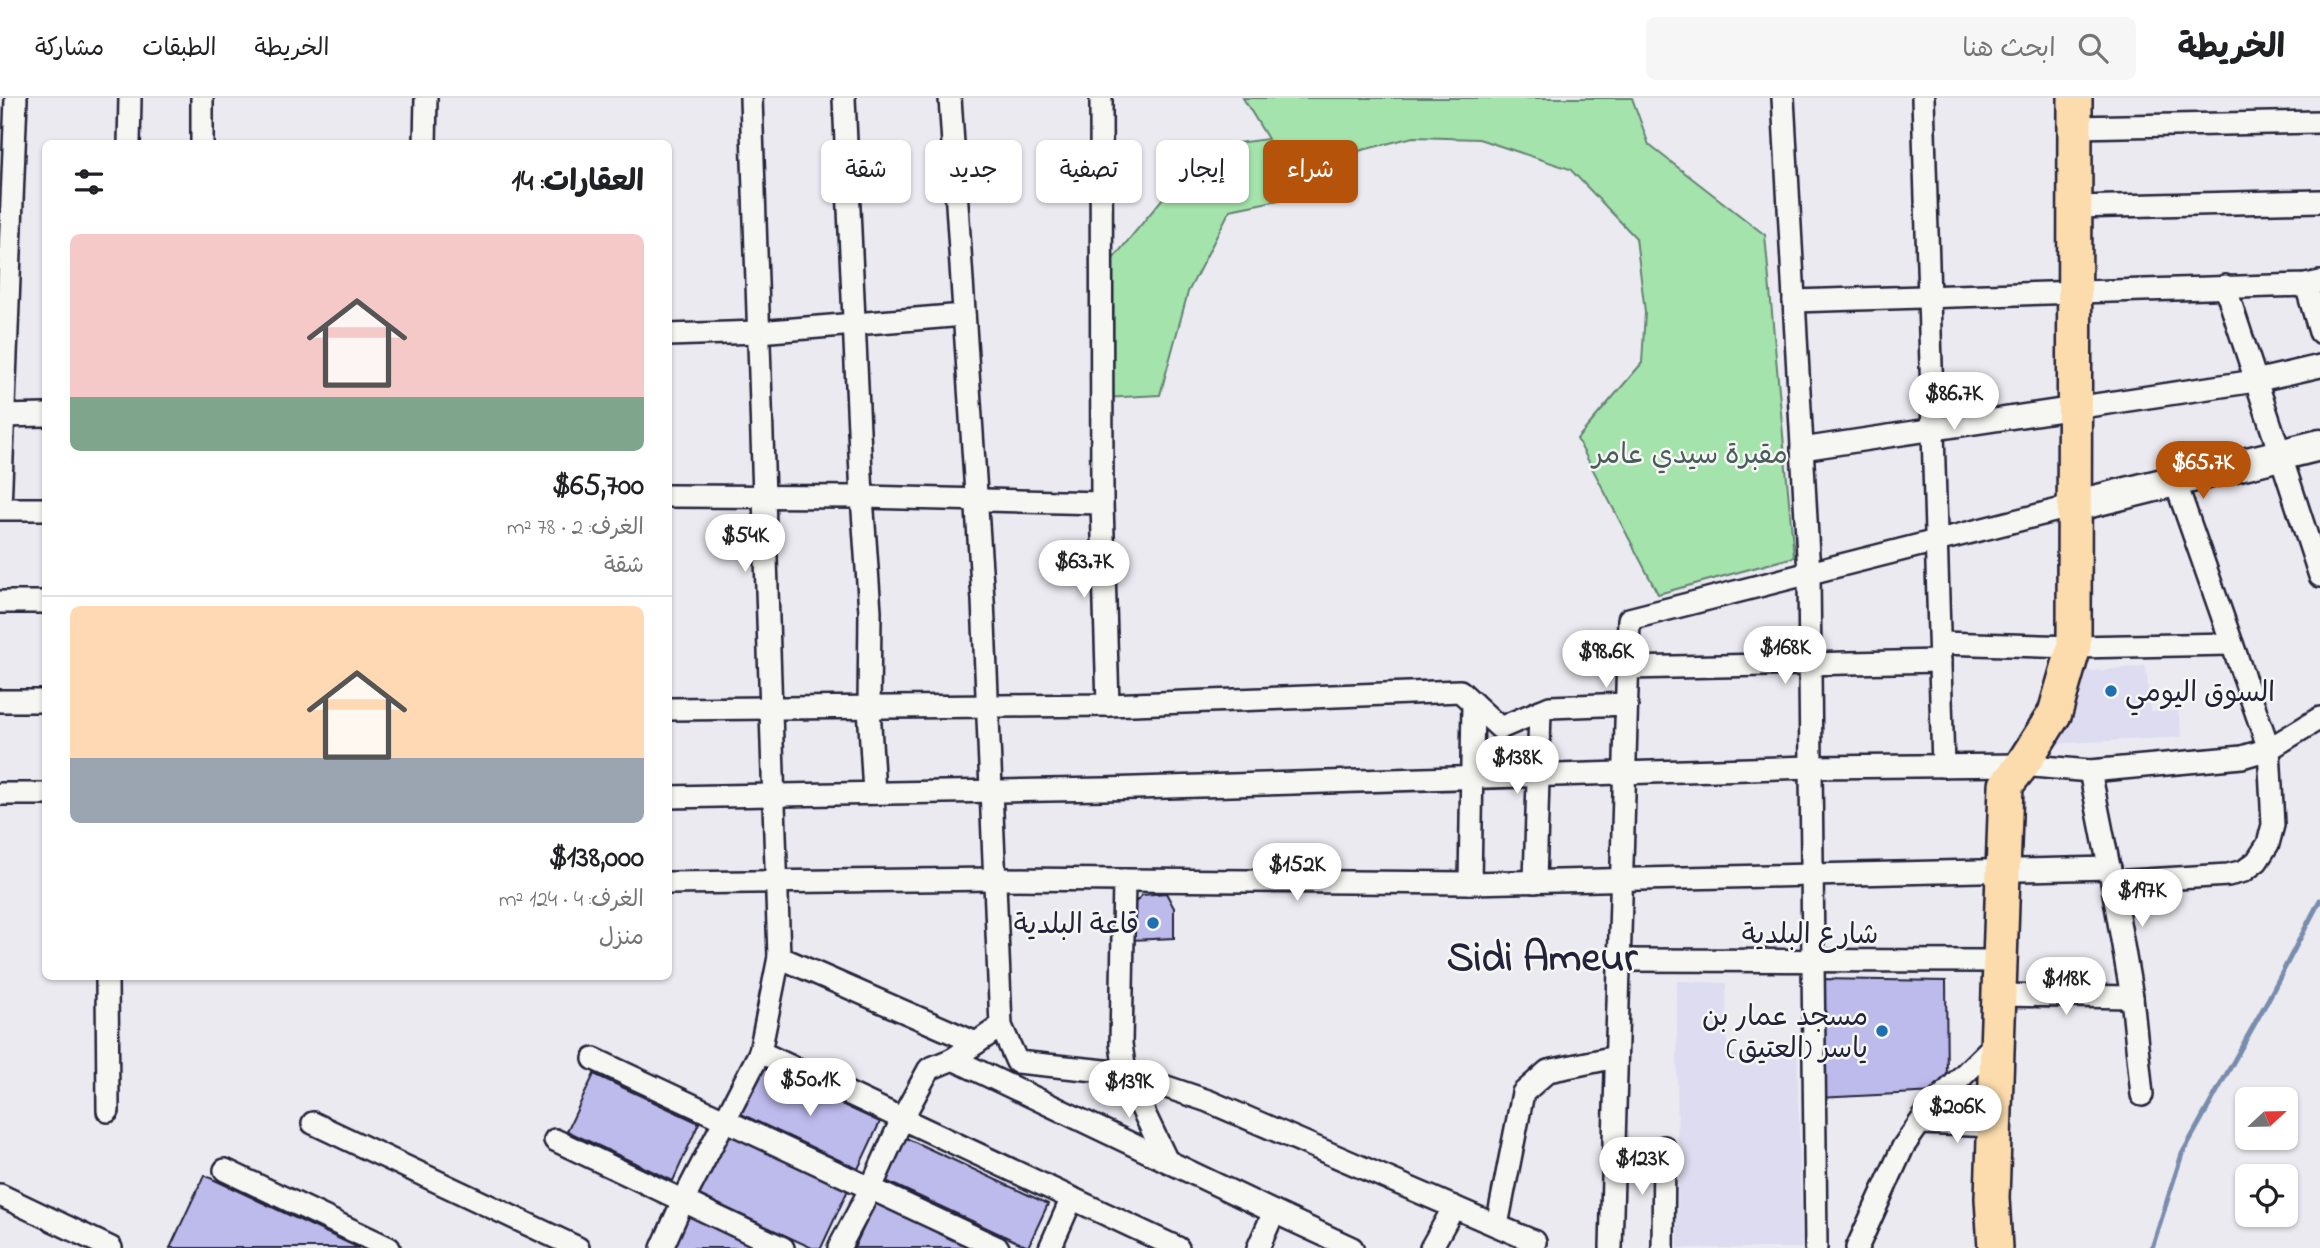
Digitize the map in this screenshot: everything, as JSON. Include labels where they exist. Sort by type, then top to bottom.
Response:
[{"type":"main road","points":[[1995,1248],[1992,1198],[2006,785],[2055,713],[2074,647],[2075,113]]},
{"type":"main road","points":[[2074,506],[2320,445]]},
{"type":"street","points":[[0,516],[1,416],[16,98]]},
{"type":"street","points":[[129,140],[130,98]]},
{"type":"street","points":[[202,98],[202,140]]},
{"type":"street","points":[[425,140],[426,98]]},
{"type":"street","points":[[662,1248],[683,1201],[760,1052],[779,957],[751,98]]},
{"type":"street","points":[[844,98],[862,497],[870,611],[869,708],[874,793]]},
{"type":"street","points":[[950,98],[988,707],[1001,1026],[1017,1062],[1125,1073],[1208,1101],[1454,1206],[1540,1246]]},
{"type":"street","points":[[1101,98],[1102,503],[1108,705]]},
{"type":"street","points":[[1783,98],[1809,573],[1816,1248]]},
{"type":"street","points":[[1923,98],[1943,766]]},
{"type":"street","points":[[2075,113],[2320,122]]},
{"type":"street","points":[[2075,207],[2320,201]]},
{"type":"street","points":[[1794,301],[2313,283],[2320,332]]},
{"type":"street","points":[[2225,286],[2320,576]]},
{"type":"street","points":[[672,335],[758,332],[964,315]]},
{"type":"street","points":[[1802,449],[2255,381],[2320,366]]},
{"type":"street","points":[[1,416],[42,415]]},
{"type":"street","points":[[672,883],[995,879],[1470,883],[2003,872],[2228,875],[2244,871],[2257,861],[2268,844],[2273,825],[2269,749],[2175,481]]},
{"type":"street","points":[[672,496],[862,497],[1102,503]]},
{"type":"street","points":[[1611,1248],[1629,619],[2074,506]]},
{"type":"street","points":[[0,509],[42,509]]},
{"type":"street","points":[[0,602],[42,602]]},
{"type":"street","points":[[1628,668],[1810,665],[1940,652],[2232,644]]},
{"type":"street","points":[[672,709],[1108,705],[1461,691],[1500,728],[1550,706],[1627,704]]},
{"type":"street","points":[[0,701],[42,701]]},
{"type":"street","points":[[1470,883],[1473,703]]},
{"type":"street","points":[[1535,882],[1540,711]]},
{"type":"street","points":[[672,797],[991,792],[1811,766],[2022,765],[2090,771],[2242,757],[2269,749],[2320,718]]},
{"type":"street","points":[[2090,771],[2132,997],[2142,1095]]},
{"type":"street","points":[[0,794],[42,794]]},
{"type":"street","points":[[1124,880],[1121,1044],[1125,1073],[1167,1161]]},
{"type":"street","points":[[779,957],[976,1043]]},
{"type":"street","name":"شارع البلدية","points":[[1619,960],[2001,961]]},
{"type":"street","points":[[107,980],[108,1111]]},
{"type":"street","points":[[2000,995],[2132,997]]},
{"type":"street","points":[[839,1248],[929,1069],[953,1059],[1001,1026]]},
{"type":"street","points":[[1857,1248],[1903,1147],[1941,1098],[1999,1040]]},
{"type":"street","points":[[760,1052],[1178,1248]]},
{"type":"street","points":[[1497,1225],[1523,1093],[1548,1071],[1616,1057]]},
{"type":"street","points":[[594,1059],[998,1248]]},
{"type":"street","points":[[953,1059],[1352,1248]]},
{"type":"street","points":[[1941,1098],[1996,1112]]},
{"type":"street","points":[[1920,1123],[1996,1112]]},
{"type":"street","points":[[313,1123],[578,1248]]},
{"type":"street","points":[[555,1140],[783,1248]]},
{"type":"street","points":[[1663,1248],[1664,1147]]},
{"type":"street","points":[[225,1170],[389,1248]]},
{"type":"street","points":[[0,1195],[111,1248]]},
{"type":"street","points":[[1050,1248],[1072,1198]]},
{"type":"street","points":[[1432,1248],[1454,1206]]},
{"type":"street","points":[[1258,1248],[1274,1212]]},
{"type":"shaded area","name":"السوق اليومي","points":[[2146,666],[2150,711],[2178,711],[2182,737],[2049,744],[2081,672]]},
{"type":"shaded area","points":[[1677,981],[1726,983],[1727,1055],[1797,1052],[1802,1248],[1678,1248]]},
{"type":"green space","name":"مقبرة سيدي عامر","points":[[1243,98],[1632,98],[1649,145],[1765,235],[1794,557],[1658,594],[1577,439],[1642,363],[1645,312],[1636,238],[1570,169],[1479,139],[1413,137],[1358,151],[1358,140],[1263,140],[1264,203],[1230,210],[1188,292],[1160,395],[1104,398],[1103,271],[1159,203],[1249,203],[1249,141],[1268,139]]},
{"type":"building","name":"قاعة البلدية","points":[[1166,893],[1174,908],[1174,938],[1131,940],[1131,907],[1142,895]]},
{"type":"building","name":"مسجد عمار بن ياسر (العتيق)","points":[[1817,979],[1946,981],[1947,1080],[1937,1092],[1818,1098]]},
{"type":"building","points":[[761,1067],[880,1122],[858,1169],[739,1113]]},
{"type":"building","points":[[594,1074],[699,1123],[673,1181],[567,1131]]},
{"type":"building","points":[[728,1133],[848,1190],[821,1248],[812,1248],[699,1195]]},
{"type":"building","points":[[906,1138],[1048,1204],[1028,1247],[886,1181]]},
{"type":"building","points":[[204,1175],[359,1248],[170,1248]]},
{"type":"building","points":[[876,1201],[975,1248],[854,1248]]},
{"type":"building","points":[[689,1216],[756,1248],[674,1248]]},
{"type":"waterway","points":[[2152,1248],[2182,1154],[2320,900]]},
{"type":"place","name":"السوق اليومي","points":[[2111,691]]},
{"type":"place","name":"قاعة البلدية","points":[[1153,923]]},
{"type":"place","name":"مسجد عمار بن ياسر (العتيق)","points":[[1882,1031]]},
{"type":"district","name":"Sidi Ameur","points":[[1542,955]]}]
